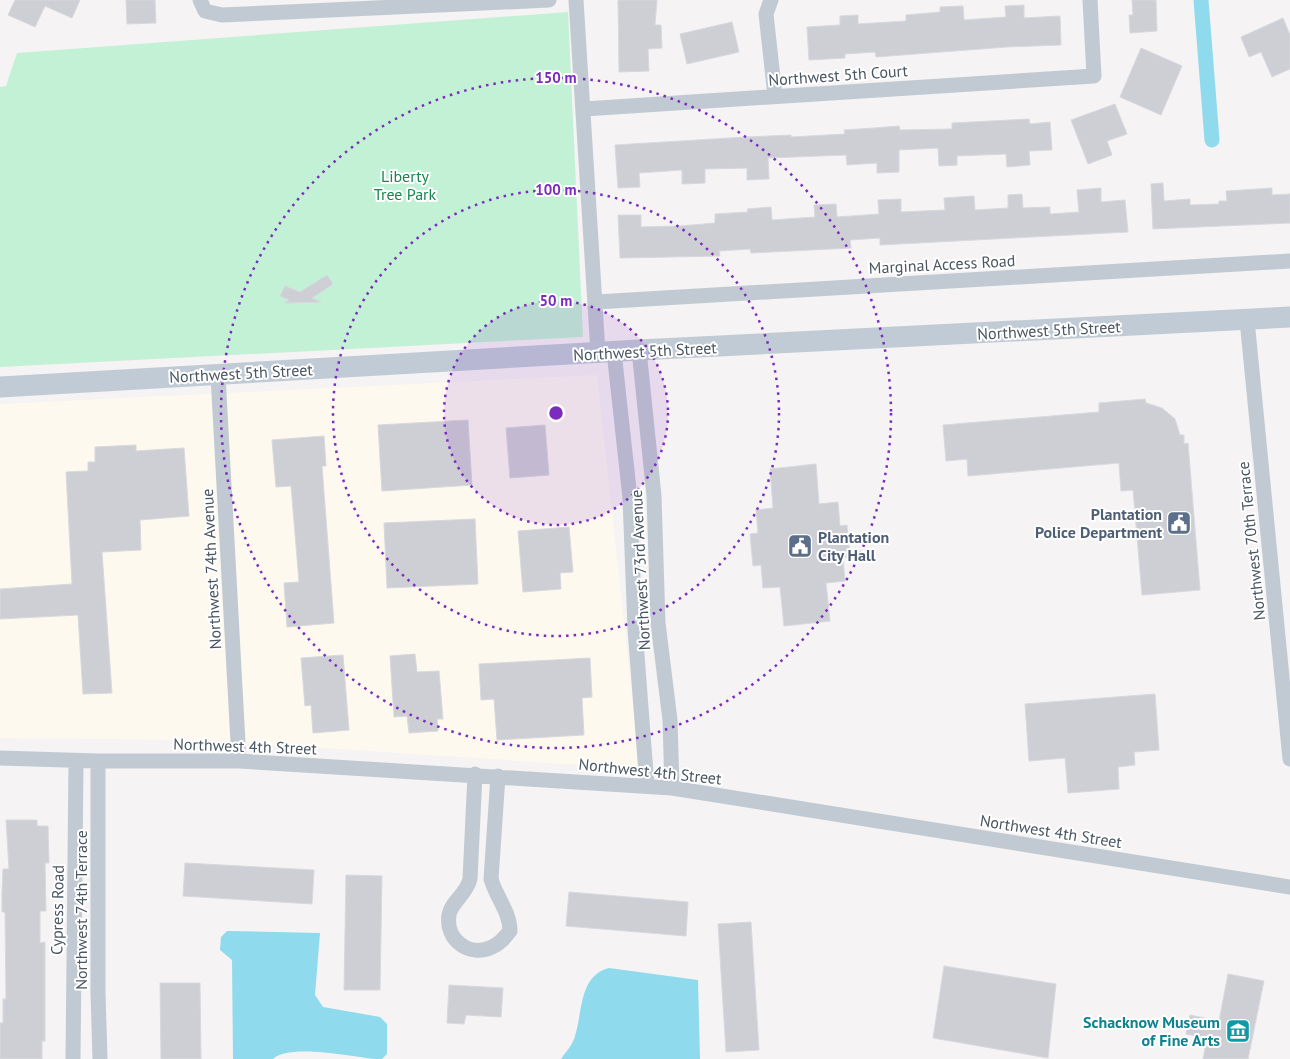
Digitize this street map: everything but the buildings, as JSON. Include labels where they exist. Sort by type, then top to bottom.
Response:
[{"type":"street","points":[[202,6],[222,16],[400,3],[549,0]]},
{"type":"street","name":"Northwest 73rd Avenue","points":[[576,0],[596,302],[630,498],[635,629],[647,786]]},
{"type":"street","points":[[771,0],[766,14],[775,96]]},
{"type":"street","name":"Northwest 5th Court","points":[[584,109],[1094,76],[1090,0]]},
{"type":"street","name":"Marginal Access Road","points":[[596,302],[1290,262]]},
{"type":"street","name":"Northwest 5th Street","points":[[0,387],[639,350],[1290,317]]},
{"type":"street","name":"Northwest 70th Terrace","points":[[1248,320],[1290,759]]},
{"type":"street","name":"Northwest 73rd Avenue","points":[[639,350],[654,496],[658,624],[670,720],[672,788]]},
{"type":"street","name":"Northwest 74th Avenue","points":[[218,375],[239,761]]},
{"type":"street","name":"Northwest 4th Street","points":[[0,758],[76,761],[239,761],[475,774],[672,788],[1290,887]]},
{"type":"street","name":"Cypress Road","points":[[73,1059],[76,761]]},
{"type":"street","name":"Northwest 74th Terrace","points":[[98,761],[98,993],[100,1059]]},
{"type":"street","points":[[475,774],[470,878],[467,889],[449,912],[448,921],[450,932],[457,942],[466,948],[475,950],[493,947],[510,931],[510,918],[495,893],[492,879],[498,776]]},
{"type":"shaded area","points":[[597,375],[640,769],[203,740],[0,738],[0,404]]},
{"type":"green space","name":"Liberty Tree Park","points":[[568,12],[583,337],[0,367],[0,87],[6,86],[17,53]]},
{"type":"water","points":[[227,931],[320,933],[315,995],[323,1007],[380,1017],[387,1024],[387,1054],[382,1059],[376,1059],[306,1051],[281,1054],[273,1059],[233,1059],[232,960],[220,950],[221,937]]},
{"type":"water","points":[[609,968],[698,980],[700,1059],[561,1059],[574,1039],[587,986],[599,972]]},
{"type":"waterway","points":[[1201,0],[1212,140]]},
{"type":"place","name":"Plantation Police Department","points":[[1179,523]]},
{"type":"place","name":"Plantation City Hall","points":[[800,546]]},
{"type":"place","name":"Schacknow Museum of Fine Arts","points":[[1238,1031]]}]
